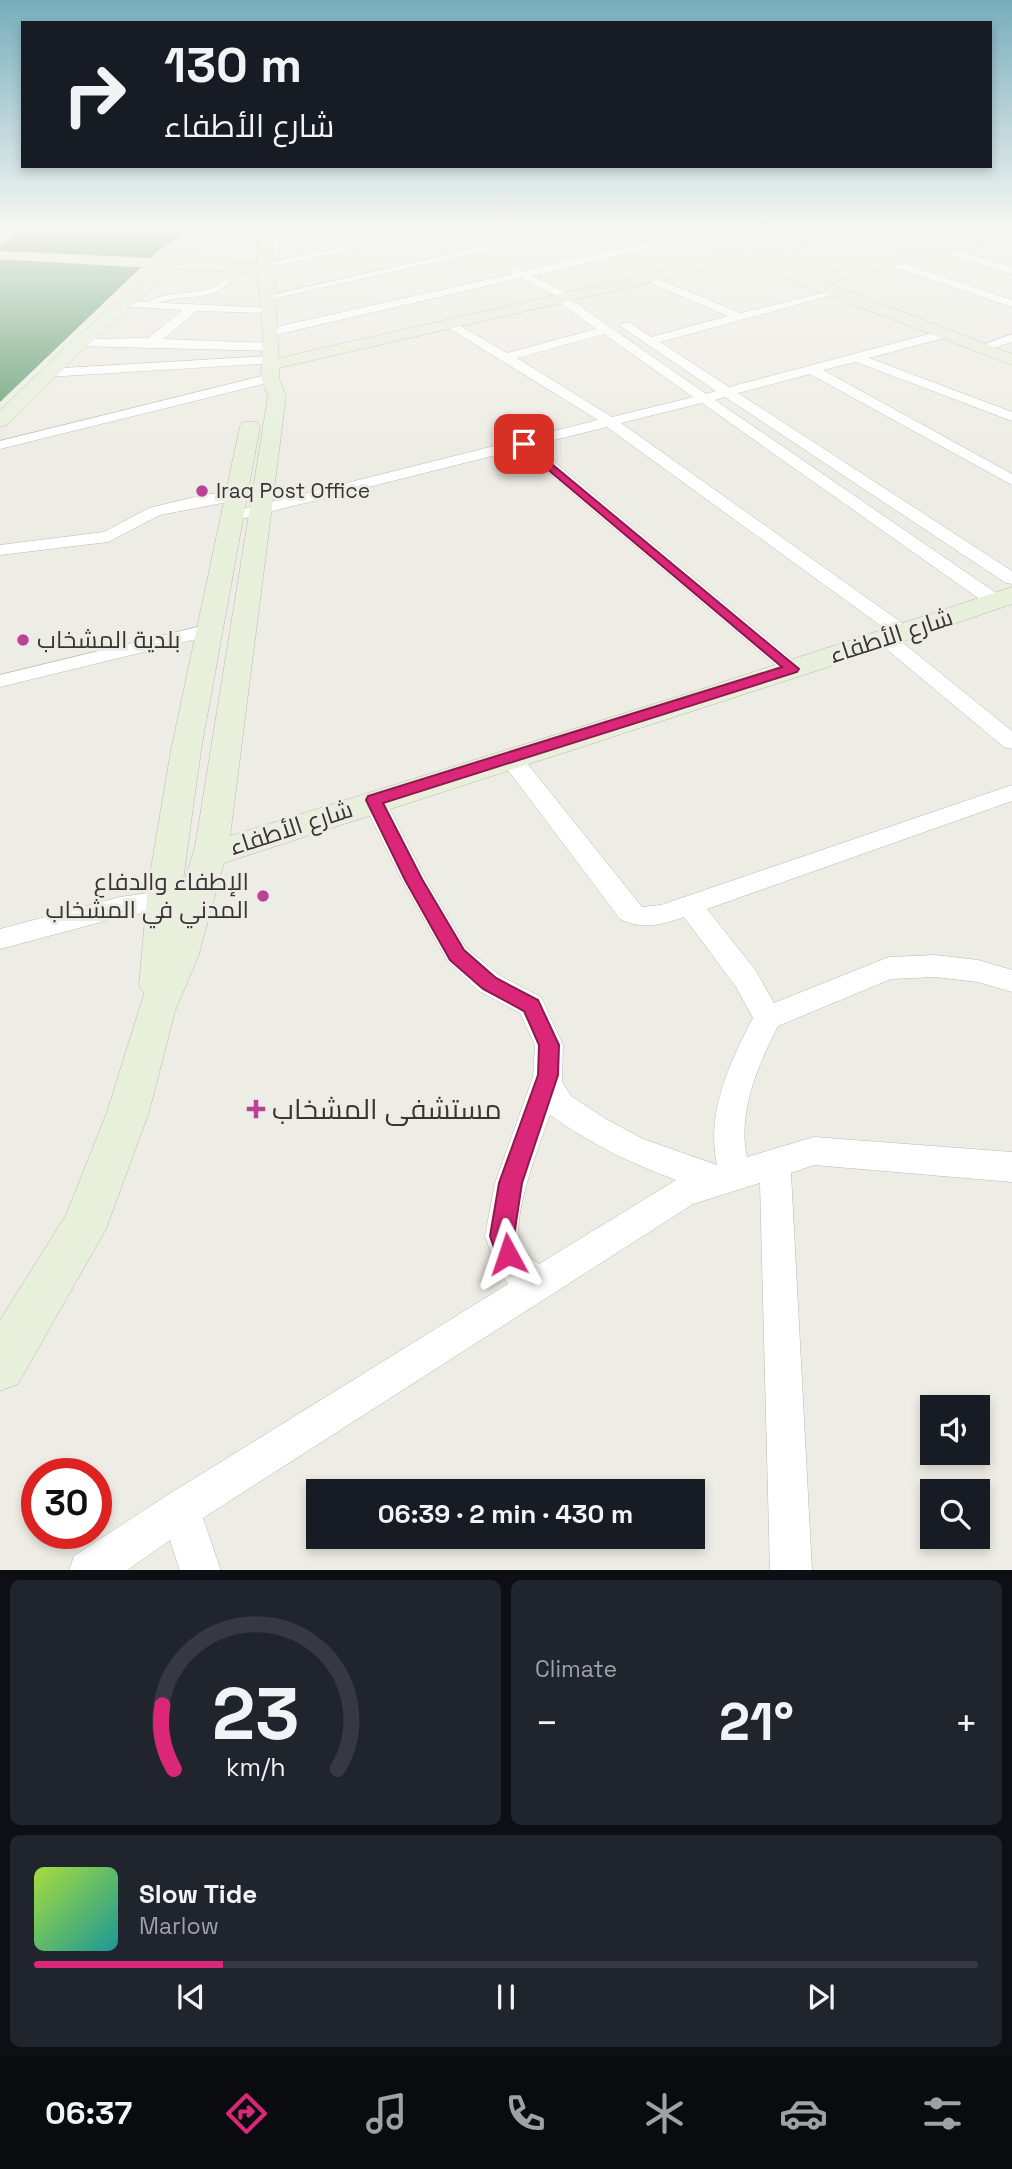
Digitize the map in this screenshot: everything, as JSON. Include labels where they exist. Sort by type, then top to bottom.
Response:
[{"type":"street","points":[[0,421],[77,343],[126,299]]},
{"type":"street","points":[[156,1011],[163,901],[186,750],[210,631],[277,396],[268,299]]},
{"type":"street","points":[[122,303],[194,306],[268,303],[283,299]]},
{"type":"street","points":[[0,445],[443,299]]},
{"type":"street","points":[[47,373],[271,356],[448,324],[555,299]]},
{"type":"street","points":[[573,299],[606,330],[705,398],[1006,591]]},
{"type":"street","points":[[575,299],[650,341],[731,392],[1006,591]]},
{"type":"street","points":[[698,299],[739,317]]},
{"type":"street","points":[[650,341],[805,299]]},
{"type":"street","points":[[851,299],[1012,360]]},
{"type":"street","points":[[151,342],[194,306]]},
{"type":"street","points":[[448,324],[610,422],[894,635],[1012,742]]},
{"type":"street","points":[[506,357],[606,330]]},
{"type":"street","points":[[0,550],[108,537],[155,511],[170,506],[243,508],[524,444],[731,392],[944,334]]},
{"type":"street","points":[[980,348],[1012,338]]},
{"type":"street","points":[[77,343],[151,342],[271,356]]},
{"type":"street","points":[[858,358],[1012,417]]},
{"type":"street","points":[[813,370],[1012,481]]},
{"type":"street","points":[[524,444],[792,669]]},
{"type":"street","points":[[0,1366],[83,1229],[128,1112],[156,1011],[179,957],[209,855],[243,508]]},
{"type":"street","name":"شارع الأطفاء","points":[[209,855],[374,800],[792,669],[894,635],[1006,591]]},
{"type":"street","points":[[0,681],[210,631]]},
{"type":"street","points":[[510,757],[629,912],[639,918],[690,906],[1012,793]]},
{"type":"street","points":[[374,800],[414,880],[457,955],[489,983],[531,1005],[549,1045],[547,1084],[561,1105],[634,1150],[727,1179]]},
{"type":"street","points":[[0,939],[120,907],[163,901]]},
{"type":"street","points":[[690,906],[746,979],[768,1018]]},
{"type":"street","points":[[727,1179],[728,1136],[737,1092],[754,1043],[768,1018],[889,968],[935,966],[978,971],[1012,981]]},
{"type":"street","points":[[537,1284],[519,1271],[508,1254],[502,1236],[511,1183],[548,1075]]},
{"type":"street","points":[[89,1570],[684,1192],[814,1151],[1012,1167]]},
{"type":"street","points":[[775,1163],[791,1570]]},
{"type":"street","points":[[180,1510],[201,1570]]},
{"type":"lane","points":[[149,304],[158,299]]},
{"type":"shaded area","points":[[0,299],[108,299],[0,402]]},
{"type":"place","name":"Iraq Post Office","points":[[202,491]]},
{"type":"place","name":"بلدية المشخاب","points":[[23,640]]},
{"type":"place","name":"الإطفاء والدفاع المدني في المشخاب","points":[[263,896]]},
{"type":"place","name":"مستشفى المشخاب","points":[[256,1109]]},
{"type":"route","points":[[508,1254],[502,1236],[511,1183],[548,1075],[549,1045],[531,1005],[489,983],[457,955],[414,880],[374,800],[792,669],[524,444]]}]
